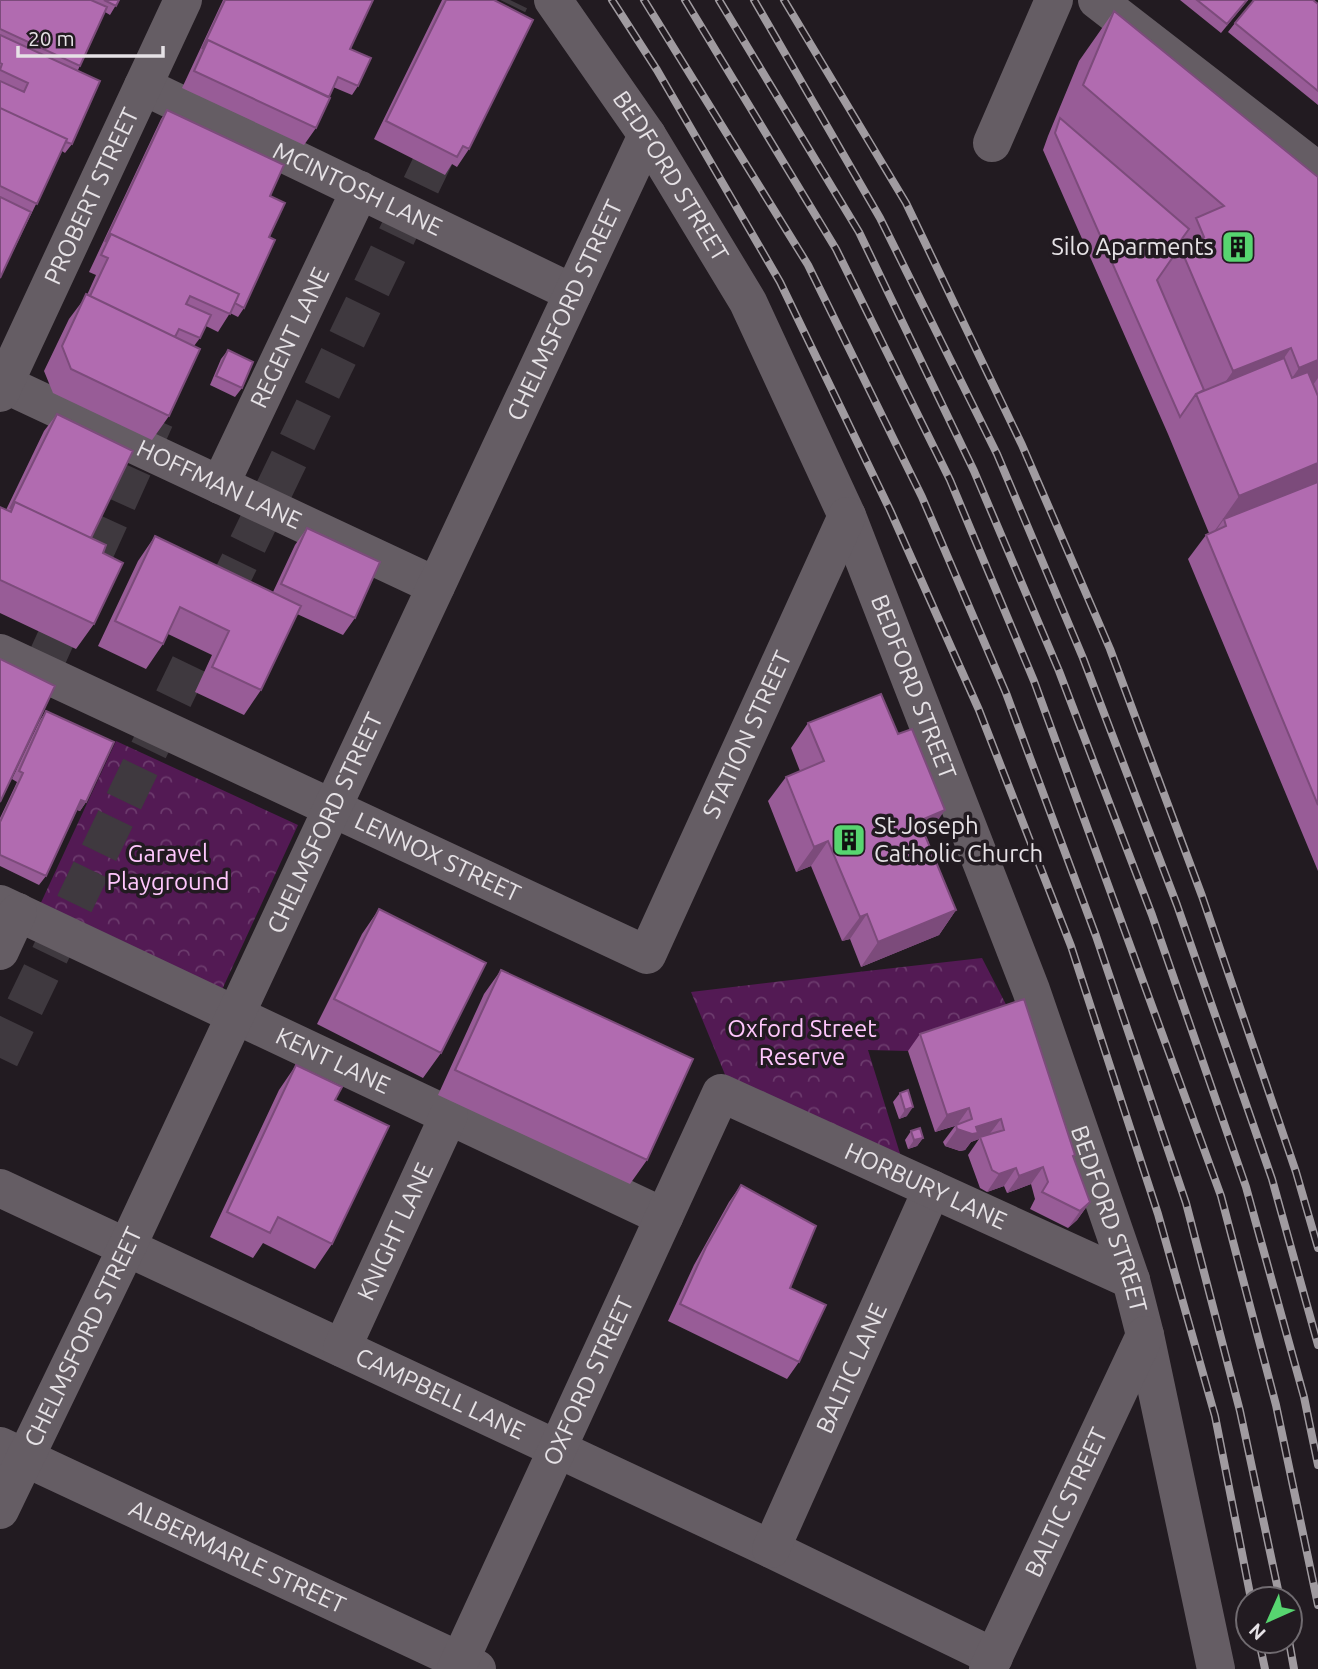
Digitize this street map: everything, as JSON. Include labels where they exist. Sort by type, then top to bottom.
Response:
[{"type":"street","name":"PROBERT STREET","points":[[1,386],[183,0]]},
{"type":"street","name":"BEDFORD STREET","points":[[553,0],[647,135],[748,302],[847,516],[1031,990],[1131,1280],[1216,1669]]},
{"type":"street","points":[[992,143],[1054,0]]},
{"type":"street","points":[[1097,0],[1318,171]]},
{"type":"street","name":"MCINTOSH LANE","points":[[143,86],[573,293]]},
{"type":"street","name":"CHELMSFORD STREET","points":[[0,1510],[12,1452],[127,1247],[647,135]]},
{"type":"street","name":"REGENT LANE","points":[[220,485],[360,190]]},
{"type":"street","name":"HOFFMAN LANE","points":[[1,386],[436,586]]},
{"type":"street","name":"STATION STREET","points":[[647,956],[847,516]]},
{"type":"street","name":"LENNOX STREET","points":[[0,653],[647,956]]},
{"type":"street","points":[[0,951],[9,908]]},
{"type":"street","name":"KENT LANE","points":[[9,908],[664,1217]]},
{"type":"street","name":"HORBURY LANE","points":[[721,1093],[1131,1280]]},
{"type":"street","name":"OXFORD STREET","points":[[464,1666],[557,1449],[721,1093]]},
{"type":"street","name":"KNIGHT LANE","points":[[342,1348],[449,1115]]},
{"type":"street","name":"CAMPBELL LANE","points":[[0,1188],[771,1549],[991,1663]]},
{"type":"street","name":"BALTIC LANE","points":[[771,1549],[932,1189]]},
{"type":"street","name":"BALTIC STREET","points":[[991,1663],[1145,1335]]},
{"type":"street","name":"ALBERMARLE STREET","points":[[12,1452],[464,1666]]},
{"type":"green space","name":"Garavel Playground","points":[[116,741],[298,825],[220,994],[38,909]]},
{"type":"green space","name":"Oxford Street Reserve","points":[[982,958],[1012,1016],[908,1051],[868,1050],[902,1160],[726,1077],[691,992],[858,972]]},
{"type":"building","points":[[0,0],[91,0],[107,7],[80,66],[0,29]]},
{"type":"building","points":[[104,0],[119,0],[116,6]]},
{"type":"building","points":[[225,0],[373,0],[350,49],[371,58],[358,86],[338,77],[329,97],[208,40],[202,49]]},
{"type":"building","points":[[446,0],[494,0],[533,20],[469,149],[463,146],[457,157],[386,121]]},
{"type":"building","points":[[1197,0],[1247,0],[1227,24]]},
{"type":"building","points":[[1254,0],[1313,0],[1318,4],[1318,91],[1235,23]]},
{"type":"building","points":[[1114,11],[1318,177],[1318,360],[1299,368],[1291,348],[1233,371],[1180,247],[1204,237],[1196,218],[1224,206],[1083,85]]},
{"type":"building","points":[[0,35],[100,81],[72,144],[66,142],[67,139],[0,108],[0,81],[24,92],[28,83],[0,70]]},
{"type":"building","points":[[208,40],[330,98],[316,128],[194,71]]},
{"type":"building","points":[[0,108],[67,139],[37,204],[0,186]]},
{"type":"building","points":[[167,110],[284,165],[270,196],[285,203],[269,237],[275,240],[244,308],[235,303],[239,294],[111,234],[105,242]]},
{"type":"building","points":[[1060,118],[1189,229],[1157,280],[1204,390],[1196,394],[1180,417],[1055,133]]},
{"type":"building","points":[[0,197],[31,212],[0,278]]},
{"type":"building","points":[[111,234],[239,294],[230,314],[190,296],[186,304],[211,315],[200,338],[179,329],[175,337],[90,296],[108,258],[101,255]]},
{"type":"building","points":[[86,294],[200,349],[169,416],[71,369],[62,346]]},
{"type":"building","points":[[228,350],[253,362],[242,388],[216,376]]},
{"type":"building","points":[[1284,358],[1292,378],[1308,372],[1318,396],[1318,463],[1239,496],[1196,394]]},
{"type":"building","points":[[57,414],[133,451],[91,538],[15,502],[10,509]]},
{"type":"building","points":[[1318,482],[1318,805],[1206,535],[1226,526],[1224,519]]},
{"type":"building","points":[[15,502],[106,545],[103,553],[123,563],[94,624],[0,580],[0,507],[11,512]]},
{"type":"building","points":[[307,528],[380,562],[355,618],[281,584]]},
{"type":"building","points":[[155,536],[301,606],[261,690],[212,667],[229,631],[180,607],[163,644],[115,621]]},
{"type":"building","points":[[0,659],[55,686],[0,802]]},
{"type":"building","name":"St Joseph Catholic Church","points":[[881,694],[898,734],[912,729],[945,810],[919,821],[956,910],[878,942],[867,914],[860,917],[828,841],[814,847],[786,777],[824,761],[808,723]]},
{"type":"building","points":[[46,711],[114,742],[86,802],[81,800],[46,876],[0,855],[0,822],[23,773],[19,771]]},
{"type":"building","points":[[379,909],[486,963],[441,1053],[334,999]]},
{"type":"building","points":[[501,970],[693,1059],[647,1160],[455,1070]]},
{"type":"building","points":[[1024,999],[1090,1202],[1080,1211],[1042,1192],[1048,1182],[1043,1167],[1019,1176],[1016,1168],[999,1174],[992,1170],[980,1137],[1004,1130],[1001,1119],[976,1127],[978,1133],[972,1134],[957,1129],[956,1125],[972,1119],[969,1108],[947,1115],[920,1034]]},
{"type":"building","points":[[296,1065],[342,1087],[335,1100],[389,1126],[332,1244],[278,1217],[270,1233],[227,1212]]},
{"type":"building","points":[[908,1090],[913,1107],[905,1110],[900,1093]]},
{"type":"building","points":[[920,1128],[923,1138],[914,1140],[911,1131]]},
{"type":"building","points":[[741,1185],[816,1226],[790,1288],[826,1305],[799,1362],[680,1304],[706,1247]]},
{"type":"tunnel","points":[[483,55],[510,0]]},
{"type":"tunnel","points":[[0,1058],[453,119]]},
{"type":"tunnel","points":[[0,762],[155,419]]},
{"type":"railway","points":[[612,0],[657,70],[780,282],[890,510],[979,710],[1071,946],[1158,1214],[1215,1416],[1248,1585]]},
{"type":"railway","points":[[644,0],[808,265],[922,497],[1006,693],[1096,936],[1186,1203],[1240,1411],[1277,1585]]},
{"type":"railway","points":[[685,0],[836,249],[950,480],[1034,681],[1221,1196],[1276,1405],[1318,1605]]},
{"type":"railway","points":[[719,0],[859,232],[974,471],[1059,671],[1152,915],[1246,1187],[1304,1397],[1318,1465]]},
{"type":"railway","points":[[754,0],[880,218],[997,454],[1083,658],[1177,905],[1272,1179],[1318,1345]]},
{"type":"railway","points":[[784,0],[906,203],[1022,445],[1110,649],[1202,896],[1296,1172],[1318,1248]]},
{"type":"railway","points":[[1262,1655],[1265,1669]]},
{"type":"railway","points":[[1292,1655],[1294,1669]]},
{"type":"place","name":"Silo Aparments","points":[[1238,247]]},
{"type":"place","name":"St Joseph Catholic Church","points":[[849,840]]}]
